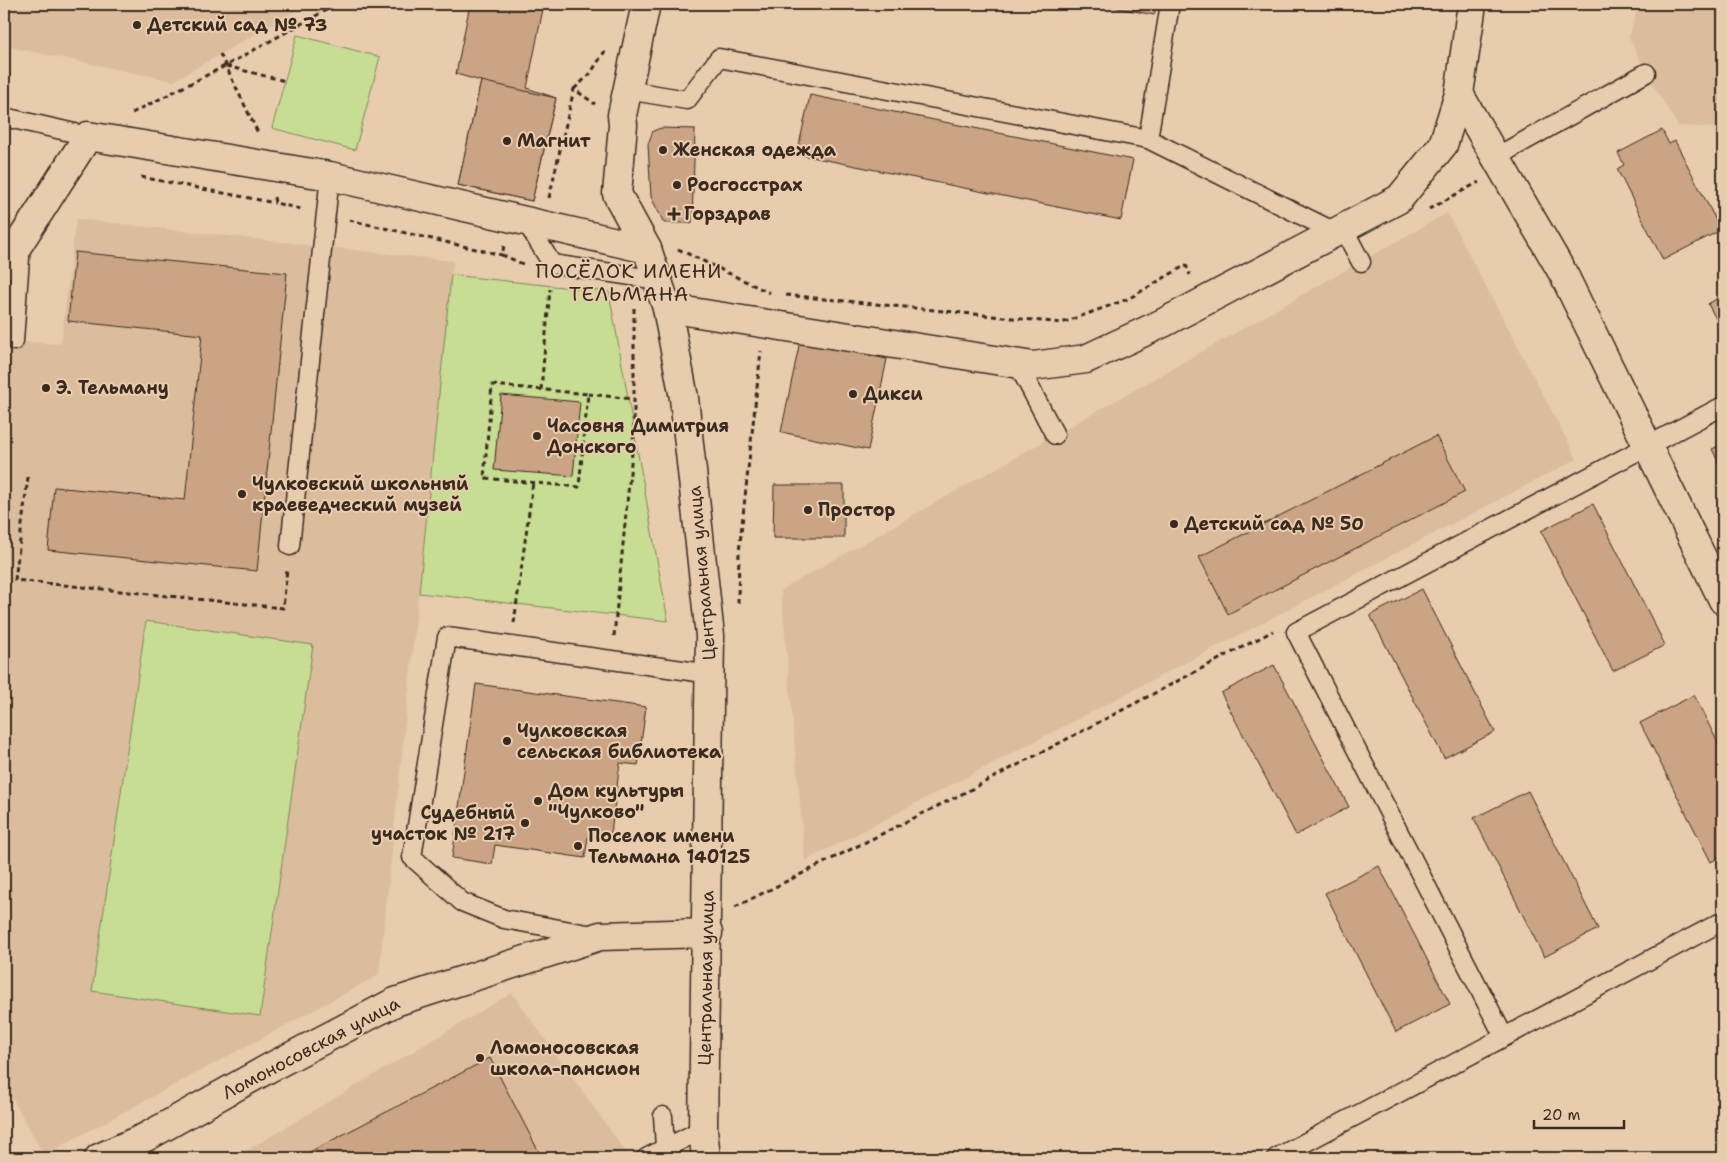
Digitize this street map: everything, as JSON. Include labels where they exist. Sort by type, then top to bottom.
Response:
[{"type":"street","name":"Центральная улица","points":[[646,4],[622,115],[623,125],[617,194],[659,248],[658,280],[667,308],[684,398],[710,636],[708,933],[703,1129],[706,1158]]},
{"type":"street","points":[[667,308],[1033,366],[1086,359],[1202,302],[1399,199],[1443,145],[1459,94],[1472,4]]},
{"type":"street","points":[[1459,94],[1564,275],[1723,600]]},
{"type":"street","points":[[4,264],[21,241],[88,136],[330,176],[659,248]]},
{"type":"street","name":"Ломоносовская улица","points":[[98,1158],[146,1137],[271,1067],[395,1002],[600,936],[708,933]]},
{"type":"lane","points":[[1148,139],[1170,4]]},
{"type":"lane","points":[[627,90],[687,100],[719,58],[1148,139],[1339,230],[1361,262]]},
{"type":"lane","points":[[1496,157],[1646,73]]},
{"type":"lane","points":[[4,117],[88,136]]},
{"type":"lane","points":[[290,546],[330,176]]},
{"type":"lane","points":[[517,218],[552,264],[658,280]]},
{"type":"lane","points":[[14,341],[21,241]]},
{"type":"lane","points":[[1017,363],[1055,435]]},
{"type":"lane","points":[[1504,1037],[1296,632],[1723,406]]},
{"type":"lane","points":[[600,936],[504,919],[462,902],[412,857],[447,637],[711,674]]},
{"type":"lane","points":[[1276,1158],[1723,921]]},
{"type":"lane","points":[[663,1116],[665,1148]]},
{"type":"lane","points":[[646,1158],[703,1129]]},
{"type":"path","points":[[131,114],[225,66],[337,4]]},
{"type":"path","points":[[548,200],[574,88],[590,74],[610,43]]},
{"type":"path","points":[[225,66],[285,81]]},
{"type":"path","points":[[574,88],[623,125]]},
{"type":"path","points":[[139,176],[275,203]]},
{"type":"path","points":[[1422,214],[1480,182],[1484,190]]},
{"type":"path","points":[[517,218],[502,255],[527,265]]},
{"type":"path","points":[[659,248],[771,293]]},
{"type":"path","points":[[781,294],[1062,323],[1128,299],[1186,265],[1202,302]]},
{"type":"path","points":[[541,390],[550,285]]},
{"type":"path","points":[[611,660],[634,432],[635,319]]},
{"type":"path","points":[[738,611],[738,552],[762,349]]},
{"type":"path","points":[[588,394],[579,486],[484,478],[492,385],[588,394],[634,399]]},
{"type":"path","points":[[28,476],[14,580],[283,608],[290,546]]},
{"type":"path","points":[[511,645],[534,482]]},
{"type":"path","points":[[735,898],[734,907],[966,792],[1275,630]]},
{"type":"shaded area","name":"Детский сад № 73","points":[[4,4],[307,4],[174,81],[4,46]]},
{"type":"shaded area","points":[[1639,4],[1723,4],[1723,128],[1678,126],[1646,73],[1629,37]]},
{"type":"shaded area","name":"Детский сад № 50","points":[[1447,213],[1577,459],[805,861],[781,590]]},
{"type":"shaded area","points":[[76,219],[453,261],[379,975],[44,1155],[4,1083],[4,341],[61,344]]},
{"type":"shaded area","name":"Ломоносовская школа-пансион","points":[[512,993],[630,1158],[230,1158],[244,1152]]},
{"type":"green space","points":[[297,35],[380,57],[355,150],[272,128]]},
{"type":"green space","points":[[451,275],[609,292],[668,621],[419,593]]},
{"type":"green space","points":[[146,621],[313,645],[260,1016],[92,991]]},
{"type":"building","points":[[470,4],[544,4],[527,88],[556,98],[532,201],[458,185],[481,81],[456,74]]},
{"type":"building","points":[[1098,4],[1157,4],[1154,15]]},
{"type":"building","name":"Магнит","points":[[481,81],[556,98],[532,201],[458,185]]},
{"type":"building","points":[[810,95],[1133,160],[1121,220],[797,154]]},
{"type":"building","points":[[661,128],[695,129],[692,223],[664,223],[651,197],[648,144],[653,131]]},
{"type":"building","points":[[1662,130],[1669,144],[1675,141],[1721,230],[1663,260],[1617,169],[1624,165],[1618,153]]},
{"type":"building","points":[[4,148],[9,149],[4,171]]},
{"type":"building","points":[[75,252],[287,273],[257,571],[48,550],[54,487],[185,500],[202,335],[68,321]]},
{"type":"building","points":[[1723,295],[1723,332],[1708,304]]},
{"type":"building","points":[[800,341],[887,359],[868,450],[781,432]]},
{"type":"building","name":"Часовня Димитрия Донского","points":[[501,395],[580,402],[573,476],[494,470]]},
{"type":"building","points":[[1436,436],[1465,492],[1228,614],[1199,557]]},
{"type":"building","points":[[1723,444],[1723,472],[1712,449]]},
{"type":"building","points":[[774,485],[844,485],[844,538],[773,538]]},
{"type":"building","points":[[1593,504],[1665,645],[1613,671],[1541,531]]},
{"type":"building","points":[[1422,589],[1495,732],[1444,758],[1370,615]]},
{"type":"building","points":[[1274,665],[1349,807],[1296,835],[1221,693]]},
{"type":"building","name":"Дом культуры \"Чулково\"","points":[[476,684],[646,707],[638,765],[620,763],[610,840],[588,837],[585,858],[495,845],[492,864],[452,858]]},
{"type":"building","points":[[1694,695],[1723,753],[1723,855],[1711,862],[1640,723]]},
{"type":"building","points":[[1528,791],[1598,929],[1544,957],[1474,818]]},
{"type":"building","points":[[1379,866],[1450,1004],[1396,1032],[1325,893]]},
{"type":"building","points":[[490,1058],[542,1158],[464,1158],[463,1155],[457,1158],[298,1158]]},
{"type":"place","name":"Детский сад № 73","points":[[137,25]]},
{"type":"place","name":"Магнит","points":[[507,141]]},
{"type":"place","name":"Женская одежда","points":[[663,150]]},
{"type":"place","name":"Росгосстрах","points":[[677,185]]},
{"type":"place","name":"Горздрав","points":[[674,214]]},
{"type":"place","name":"Э. Тельману","points":[[46,388]]},
{"type":"place","name":"Дикси","points":[[853,394]]},
{"type":"place","name":"Часовня Димитрия Донского","points":[[537,436]]},
{"type":"place","name":"Чулковский школьный краеведческий музей","points":[[242,494]]},
{"type":"place","name":"Простор","points":[[808,510]]},
{"type":"place","name":"Детский сад № 50","points":[[1174,524]]},
{"type":"place","name":"Чулковская сельская библиотека","points":[[507,741]]},
{"type":"place","name":"Дом культуры \"Чулково\"","points":[[538,801]]},
{"type":"place","name":"Судебный участок № 217","points":[[525,823]]},
{"type":"place","name":"Поселок имени Тельмана 140125","points":[[578,846]]},
{"type":"place","name":"Ломоносовская школа-пансион","points":[[480,1058]]},
{"type":"district","name":"ПОСЁЛОК ИМЕНИ ТЕЛЬМАНА","points":[[629,282]]}]
